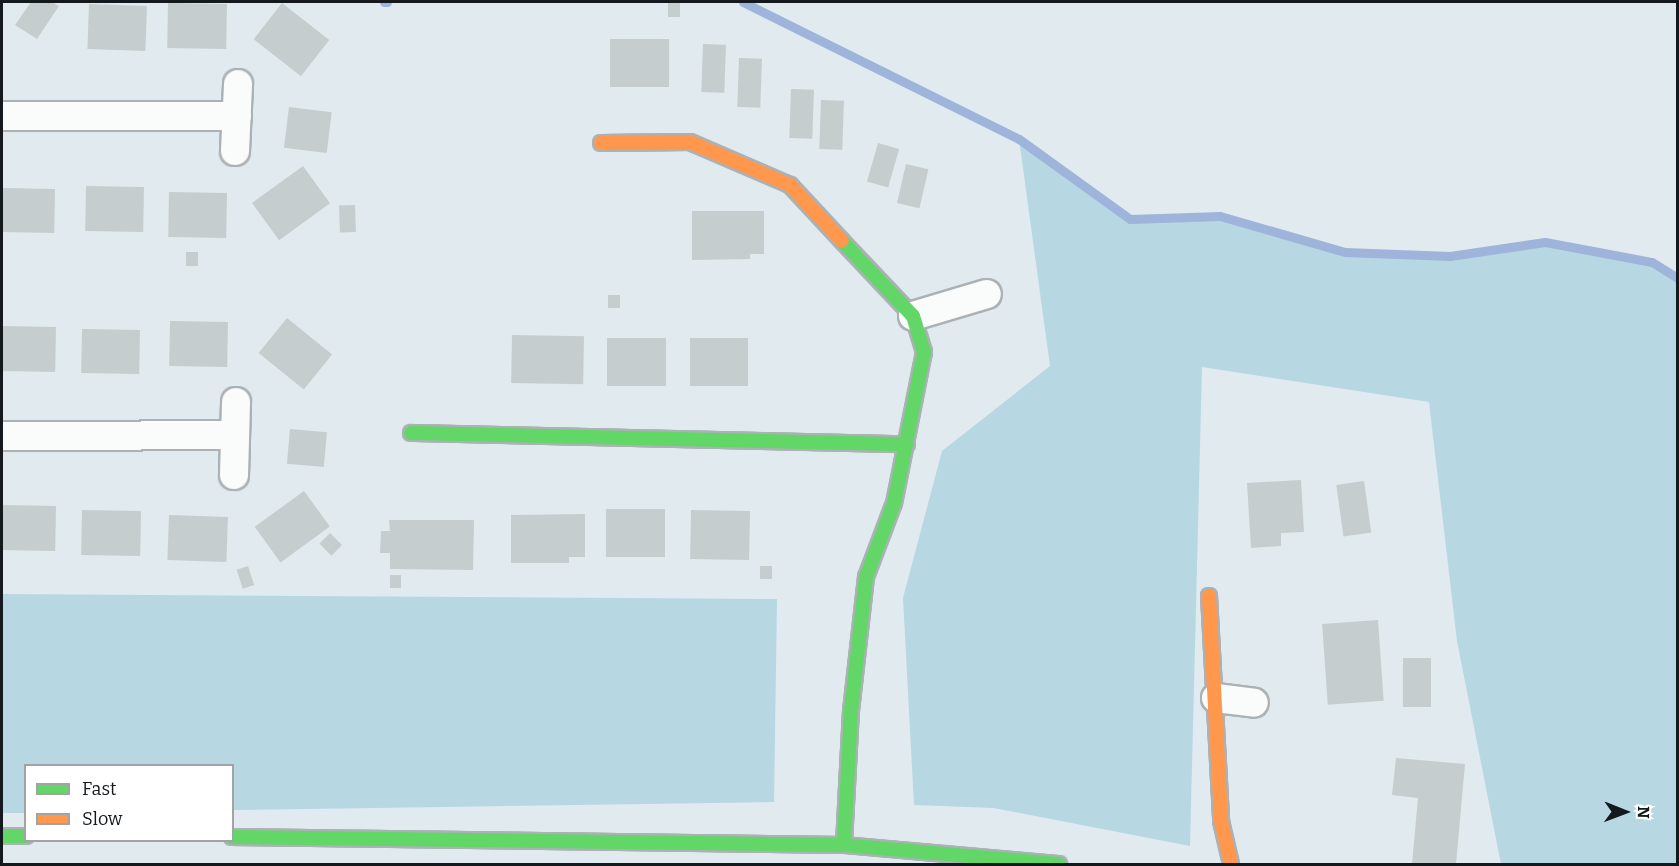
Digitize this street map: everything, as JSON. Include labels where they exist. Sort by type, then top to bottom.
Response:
[{"type":"street","points":[[235,151],[238,84]]},
{"type":"street","points":[[2,116],[237,116]]},
{"type":"street","points":[[602,143],[690,142],[790,185],[913,315],[924,352],[894,504],[866,578],[851,710],[844,845]]},
{"type":"street","points":[[913,315],[987,294]]},
{"type":"street","points":[[234,475],[236,402]]},
{"type":"street","points":[[411,433],[907,444]]},
{"type":"street","points":[[2,436],[235,435]]},
{"type":"street","points":[[1209,596],[1221,821],[1232,864]]},
{"type":"street","points":[[1215,698],[1254,703]]},
{"type":"street","points":[[2,836],[24,836]]},
{"type":"street","points":[[234,837],[682,855],[844,845],[1059,864]]},
{"type":"shaded area","points":[[1019,139],[1130,219],[1220,216],[1345,252],[1450,256],[1545,242],[1652,262],[1677,278],[1677,864],[1501,864],[1457,641],[1429,402],[1202,367],[1190,846],[994,808],[914,805],[903,598],[942,451],[1050,366]]},
{"type":"shaded area","points":[[2,594],[777,599],[774,802],[234,810],[234,764],[24,764],[24,813],[2,813]]},
{"type":"building","points":[[31,2],[52,2],[59,6],[37,39],[15,25]]},
{"type":"building","points":[[168,3],[227,4],[226,49],[167,48]]},
{"type":"building","points":[[282,3],[329,40],[301,76],[254,39]]},
{"type":"building","points":[[668,3],[680,3],[680,17],[668,17]]},
{"type":"building","points":[[89,4],[147,6],[145,51],[87,49]]},
{"type":"building","points":[[610,39],[669,39],[669,87],[610,87]]},
{"type":"building","points":[[703,44],[726,45],[724,93],[701,92]]},
{"type":"building","points":[[739,58],[762,59],[760,108],[737,107]]},
{"type":"building","points":[[791,89],[814,90],[812,139],[789,138]]},
{"type":"building","points":[[821,100],[844,101],[842,150],[819,149]]},
{"type":"building","points":[[289,107],[332,112],[327,153],[284,148]]},
{"type":"building","points":[[878,143],[899,149],[888,188],[867,181]]},
{"type":"building","points":[[906,164],[928,169],[919,208],[897,203]]},
{"type":"building","points":[[303,166],[330,203],[279,240],[252,203]]},
{"type":"building","points":[[86,186],[144,187],[143,232],[85,231]]},
{"type":"building","points":[[2,188],[55,189],[54,233],[2,232]]},
{"type":"building","points":[[169,192],[227,193],[226,238],[168,237]]},
{"type":"building","points":[[355,205],[356,232],[340,233],[339,206]]},
{"type":"building","points":[[692,211],[764,211],[764,254],[750,254],[750,259],[692,260]]},
{"type":"building","points":[[186,252],[198,252],[198,266],[186,266]]},
{"type":"building","points":[[608,295],[620,295],[620,308],[608,308]]},
{"type":"building","points":[[287,318],[332,355],[304,389],[259,353]]},
{"type":"building","points":[[170,321],[228,322],[227,367],[169,366]]},
{"type":"building","points":[[2,326],[56,327],[55,372],[2,371]]},
{"type":"building","points":[[82,329],[140,330],[139,374],[81,373]]},
{"type":"building","points":[[512,335],[584,336],[583,384],[511,383]]},
{"type":"building","points":[[607,338],[666,338],[666,386],[607,386]]},
{"type":"building","points":[[690,338],[748,338],[748,386],[690,386]]},
{"type":"building","points":[[290,429],[327,432],[324,467],[287,464]]},
{"type":"building","points":[[1301,480],[1304,532],[1281,533],[1281,546],[1251,548],[1247,483]]},
{"type":"building","points":[[1364,481],[1371,532],[1344,536],[1336,485]]},
{"type":"building","points":[[304,491],[330,527],[281,562],[255,527]]},
{"type":"building","points":[[2,505],[56,506],[55,551],[2,550]]},
{"type":"building","points":[[606,509],[665,509],[665,557],[606,557]]},
{"type":"building","points":[[82,510],[141,511],[140,556],[81,555]]},
{"type":"building","points":[[691,510],[750,511],[749,560],[690,559]]},
{"type":"building","points":[[585,514],[585,557],[569,557],[569,563],[511,563],[511,515]]},
{"type":"building","points":[[169,515],[228,517],[226,562],[167,560]]},
{"type":"building","points":[[389,520],[474,520],[473,570],[390,569],[390,553],[380,553],[381,531],[390,531]]},
{"type":"building","points":[[330,533],[342,545],[331,556],[319,544]]},
{"type":"building","points":[[248,566],[254,585],[243,589],[237,570]]},
{"type":"building","points":[[760,566],[772,566],[772,579],[760,579]]},
{"type":"building","points":[[390,575],[401,575],[401,588],[390,588]]},
{"type":"building","points":[[1378,620],[1384,701],[1328,705],[1322,624]]},
{"type":"building","points":[[1403,658],[1431,658],[1431,707],[1403,707]]},
{"type":"building","points":[[1396,758],[1465,764],[1456,864],[1412,864],[1418,798],[1392,795]]},
{"type":"waterway","points":[[743,2],[1019,139],[1130,219],[1220,216],[1345,252],[1450,256],[1545,242],[1652,262],[1678,278]]},
{"type":"traffic: fast","points":[[842,241],[913,316],[924,352],[894,503],[866,577],[851,710],[844,845]]},
{"type":"traffic: fast","points":[[411,433],[907,444]]},
{"type":"traffic: fast","points":[[2,836],[24,836]]},
{"type":"traffic: fast","points":[[234,837],[844,845],[1059,864]]},
{"type":"traffic: slow","points":[[601,143],[690,142],[790,185],[842,241]]},
{"type":"traffic: slow","points":[[1209,596],[1221,821],[1231,864]]}]
